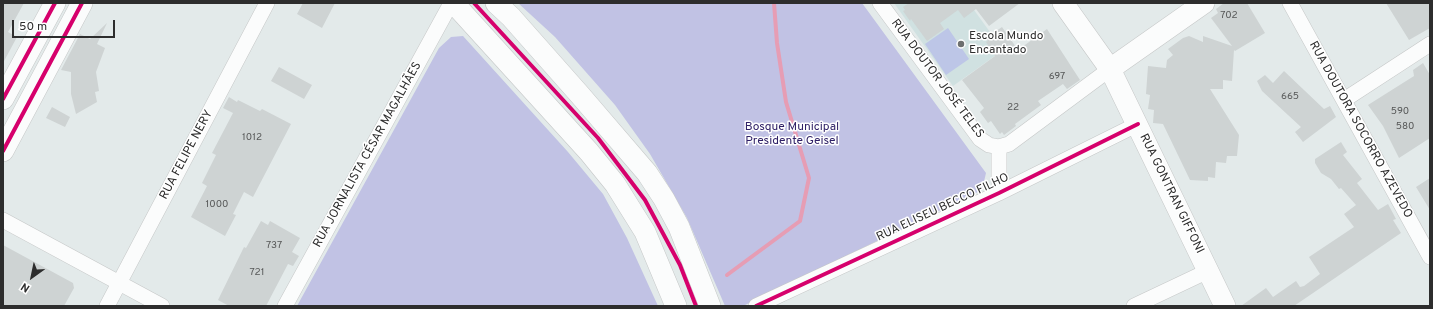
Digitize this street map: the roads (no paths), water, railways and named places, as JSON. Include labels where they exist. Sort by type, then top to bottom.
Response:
[{"type":"main road","points":[[3,99],[55,3]]},
{"type":"main road","points":[[3,151],[82,3]]},
{"type":"main road","points":[[496,3],[511,17],[575,89],[647,173],[679,226],[710,306]]},
{"type":"main road","name":"RUA GONTRAN GIFFONI","points":[[1063,3],[1110,69],[1225,306]]},
{"type":"main road","points":[[1110,69],[1204,3]]},
{"type":"main road","points":[[458,5],[579,140],[616,184],[646,232],[676,306]]},
{"type":"main road","points":[[35,40],[56,51]]},
{"type":"street","name":"RUA FELIPE NERY","points":[[107,306],[266,3]]},
{"type":"street","name":"RUA DOUTOR JOSÉ TELES","points":[[880,3],[977,135],[989,145],[999,148]]},
{"type":"street","name":"RUA DOUTORA SOCORRO AZEVEDO","points":[[1290,3],[1344,100],[1426,239],[1430,257]]},
{"type":"street","name":"RUA JORNALISTA CÉSAR MAGALHÃES","points":[[285,306],[458,5]]},
{"type":"street","points":[[1344,100],[1430,44]]},
{"type":"street","points":[[998,193],[999,148],[1009,144],[1110,69]]},
{"type":"street","name":"RUA ELISEU BECCO FILHO","points":[[756,306],[998,193],[1138,124]]},
{"type":"street","points":[[3,220],[162,306]]},
{"type":"street","points":[[1134,306],[1208,270]]},
{"type":"waterway","points":[[727,275],[800,221],[809,178],[786,102],[777,43],[774,3]]},
{"type":"place","name":"Escola Mundo Encantado","points":[[961,44]]},
{"type":"park label","name":"Bosque Municipal Presidente Geisel","points":[[792,135]]}]
